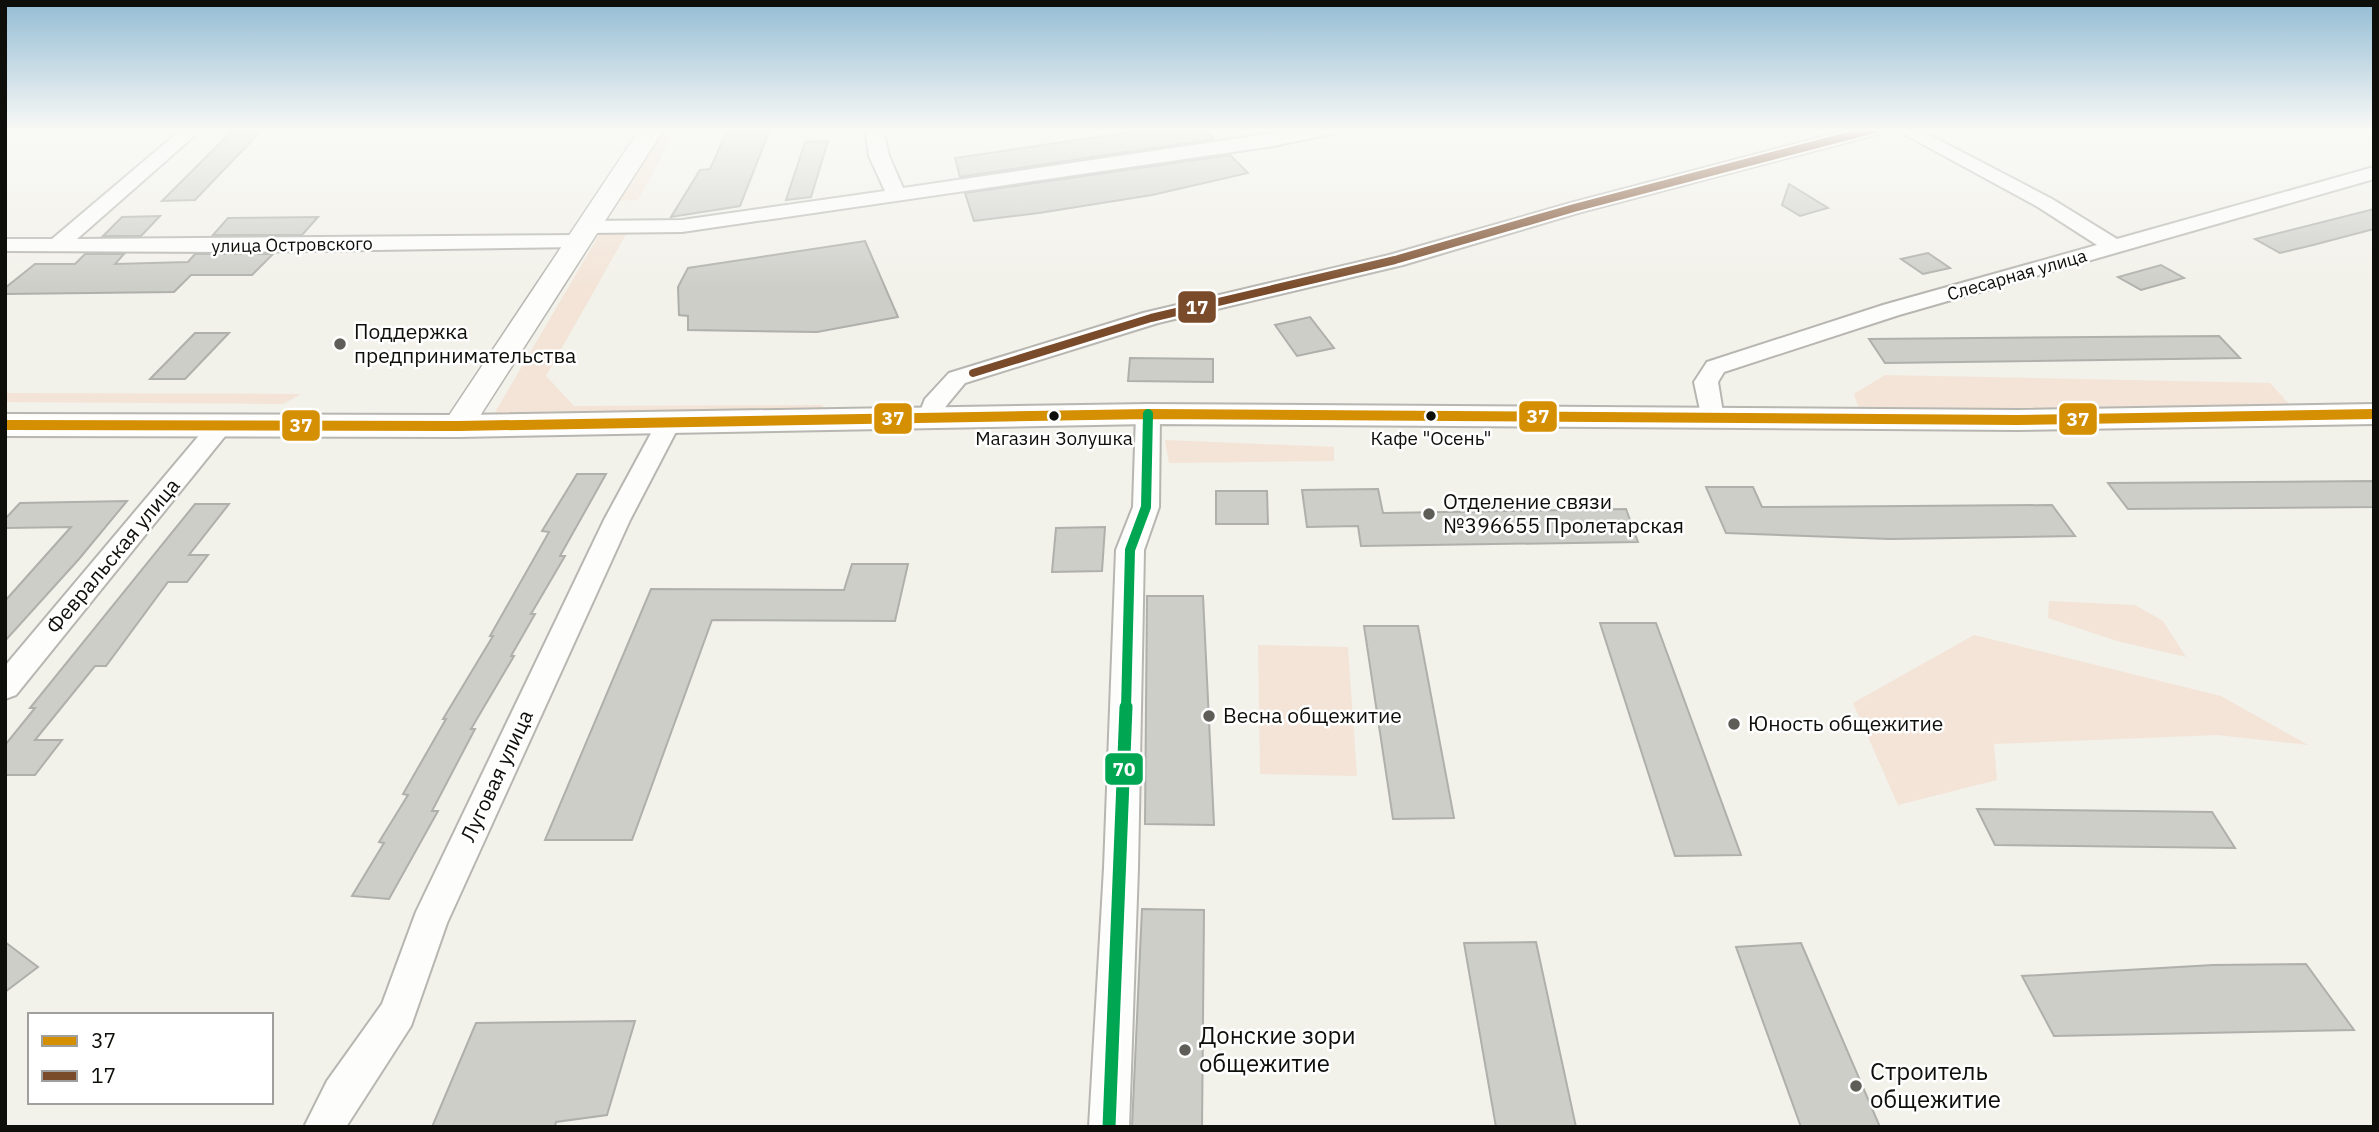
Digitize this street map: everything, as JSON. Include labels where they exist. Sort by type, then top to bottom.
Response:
[{"type":"main road","points":[[5,425],[668,424],[1148,414],[2017,420],[2374,414]]},
{"type":"street","points":[[59,244],[131,182]]},
{"type":"street","points":[[458,426],[618,182]]},
{"type":"street","points":[[890,182],[897,196]]},
{"type":"street","name":"улица Островского","points":[[5,245],[234,246],[584,234],[682,226],[992,182]]},
{"type":"street","points":[[929,419],[934,404],[957,378],[1051,352],[1151,318],[1395,260],[1674,182]]},
{"type":"street","points":[[2005,182],[2045,203],[2114,247]]},
{"type":"street","name":"Слесарная улица","points":[[1712,419],[1706,383],[1715,366],[1858,320],[2343,182]]},
{"type":"street","points":[[1109,1127],[1130,550],[1146,507],[1148,414]]},
{"type":"street","name":"Луговая улица","points":[[324,1127],[341,1095],[398,1013],[429,923],[617,520],[668,424]]},
{"type":"street","name":"Февральская улица","points":[[5,687],[221,425]]},
{"type":"shaded area","points":[[625,182],[648,182],[638,200],[614,201]]},
{"type":"shaded area","points":[[633,222],[546,376],[574,406],[823,405],[821,416],[494,414],[606,223]]},
{"type":"shaded area","points":[[1885,375],[2270,383],[2291,406],[1861,415],[1854,394]]},
{"type":"shaded area","points":[[5,393],[301,394],[283,404],[5,402]]},
{"type":"shaded area","points":[[1165,440],[1334,447],[1334,461],[1169,463]]},
{"type":"shaded area","points":[[2049,601],[2135,605],[2163,621],[2186,657],[2117,641],[2048,618]]},
{"type":"shaded area","points":[[1974,635],[2221,696],[2308,745],[2217,735],[1994,744],[1997,780],[1898,805],[1853,703]]},
{"type":"shaded area","points":[[1258,645],[1348,647],[1357,776],[1260,774]]},
{"type":"building","points":[[181,182],[212,182],[195,200],[162,201]]},
{"type":"building","points":[[693,182],[749,182],[740,206],[671,217]]},
{"type":"building","points":[[792,182],[816,182],[811,197],[786,200]]},
{"type":"building","points":[[1043,182],[1209,182],[1152,195],[974,221],[965,193]]},
{"type":"building","points":[[1789,184],[1828,208],[1800,216],[1782,205]]},
{"type":"building","points":[[2374,209],[2374,229],[2313,245],[2280,253],[2255,239]]},
{"type":"building","points":[[160,216],[141,236],[103,236],[122,217]]},
{"type":"building","points":[[318,217],[302,235],[213,235],[228,218]]},
{"type":"building","points":[[865,241],[898,317],[817,332],[688,330],[688,316],[679,315],[678,287],[688,268]]},
{"type":"building","points":[[1928,253],[1950,268],[1923,274],[1901,259]]},
{"type":"building","points":[[85,254],[124,254],[115,264],[188,262],[195,254],[273,254],[252,275],[191,275],[174,292],[5,294],[5,288],[35,264],[75,264]]},
{"type":"building","points":[[2161,265],[2184,278],[2141,290],[2118,277]]},
{"type":"building","points":[[1310,317],[1334,348],[1297,356],[1275,325]]},
{"type":"building","points":[[195,333],[229,333],[185,379],[150,379]]},
{"type":"building","points":[[2219,336],[2240,358],[1885,363],[1869,339]]},
{"type":"building","points":[[1130,358],[1213,359],[1213,382],[1128,381]]},
{"type":"building","points":[[577,474],[606,474],[560,556],[565,556],[531,614],[535,614],[511,656],[514,656],[471,729],[475,729],[432,811],[438,811],[389,899],[352,896],[384,843],[379,842],[408,795],[403,794],[446,719],[443,719],[493,636],[490,636],[549,532],[542,531]]},
{"type":"building","points":[[2374,481],[2374,507],[2128,509],[2108,483]]},
{"type":"building","points":[[1706,487],[1753,487],[1762,507],[2052,505],[2075,536],[1890,539],[1726,533]]},
{"type":"building","points":[[1378,489],[1383,513],[1626,509],[1638,542],[1361,546],[1358,526],[1307,527],[1302,490]]},
{"type":"building","points":[[1216,491],[1267,491],[1268,524],[1216,524]]},
{"type":"building","points":[[127,501],[5,641],[5,601],[71,527],[5,528],[5,519],[20,503]]},
{"type":"building","points":[[195,504],[229,504],[189,555],[208,555],[187,582],[168,582],[106,666],[95,666],[35,740],[62,740],[35,775],[5,775],[5,745],[35,708],[30,708]]},
{"type":"building","points":[[1105,527],[1102,571],[1052,572],[1056,528]]},
{"type":"building","points":[[852,564],[908,564],[895,621],[712,620],[632,840],[545,840],[651,589],[844,590]]},
{"type":"building","points":[[1147,596],[1203,596],[1214,825],[1145,824]]},
{"type":"building","points":[[1600,623],[1656,623],[1741,855],[1675,856]]},
{"type":"building","points":[[1364,626],[1418,626],[1454,818],[1393,819]]},
{"type":"building","points":[[1977,809],[2212,812],[2235,848],[1995,845]]},
{"type":"building","points":[[1142,909],[1204,910],[1202,1127],[1132,1127]]},
{"type":"building","points":[[5,942],[38,967],[5,992]]},
{"type":"building","points":[[1536,942],[1576,1127],[1496,1127],[1464,943]]},
{"type":"building","points":[[1801,943],[1880,1127],[1801,1127],[1736,947]]},
{"type":"building","points":[[2306,964],[2354,1030],[2054,1036],[2022,976],[2213,965]]},
{"type":"building","points":[[635,1021],[607,1115],[556,1122],[555,1127],[432,1127],[476,1023]]},
{"type":"transit line","name":"17","points":[[973,373],[1151,318],[1395,260],[1674,182]]},
{"type":"transit line","name":"37","points":[[5,425],[458,426],[1148,414],[2017,420],[2374,414]]},
{"type":"transit line","name":"70","points":[[1109,1127],[1121,868],[1130,550],[1146,507],[1148,414]]},
{"type":"place","name":"Поддержка предпринимательства","points":[[340,344]]},
{"type":"place","name":"Магазин Золушка","points":[[1054,416]]},
{"type":"place","name":"Кафе \"Осень\"","points":[[1431,416]]},
{"type":"place","name":"Отделение связи №396655 Пролетарская","points":[[1429,514]]},
{"type":"place","name":"Весна общежитие","points":[[1209,716]]},
{"type":"place","name":"Юность общежитие","points":[[1734,724]]},
{"type":"place","name":"Донские зори общежитие","points":[[1185,1050]]},
{"type":"place","name":"Строитель общежитие","points":[[1856,1086]]}]
